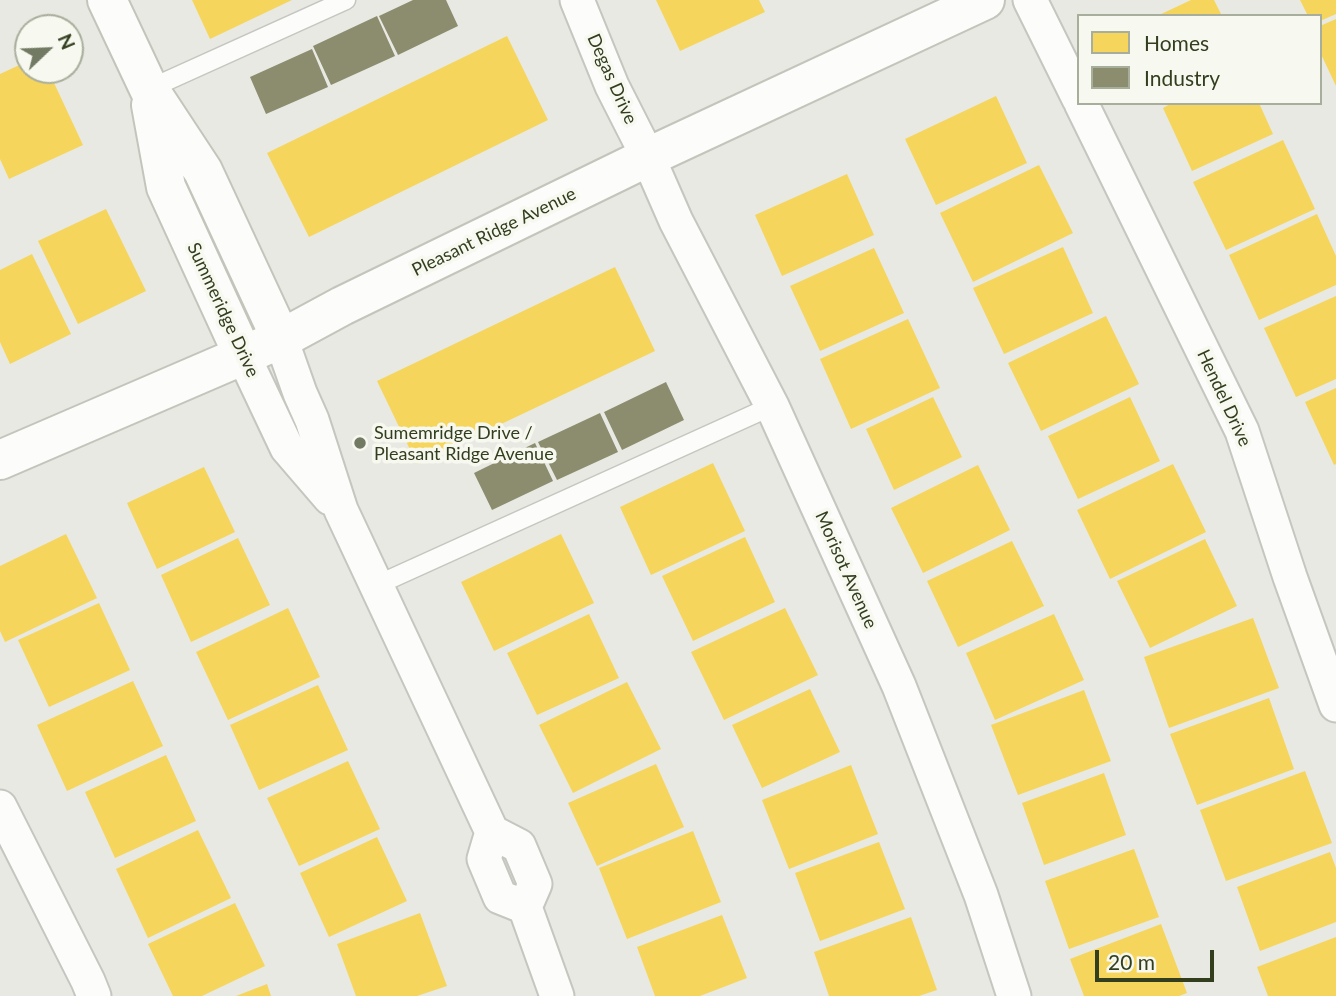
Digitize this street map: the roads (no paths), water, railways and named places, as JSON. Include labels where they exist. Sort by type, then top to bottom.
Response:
[{"type":"street","name":"Summeridge Drive","points":[[107,0],[149,89],[204,171],[281,339],[312,420],[341,510],[492,832],[519,846],[535,884],[525,907],[557,996]]},
{"type":"street","name":"Degas Drive","points":[[577,0],[612,86],[648,157]]},
{"type":"street","name":"Pleasant Ridge Avenue","points":[[0,460],[281,339],[342,306],[648,157],[985,0]]},
{"type":"street","name":"Hendel Drive","points":[[1030,0],[1077,95]]},
{"type":"street","name":"Summeridge Drive","points":[[149,89],[166,187],[287,448],[341,510]]},
{"type":"street","name":"Hendel Drive","points":[[1082,105],[1242,431],[1336,705]]},
{"type":"street","name":"Morisot Avenue","points":[[648,157],[676,220],[772,406],[899,686],[981,895],[1014,996]]},
{"type":"street","points":[[0,807],[94,996]]},
{"type":"lane","points":[[149,89],[346,0]]},
{"type":"lane","points":[[377,585],[772,406]]},
{"type":"place","name":"Sumemridge Drive / Pleasant Ridge Avenue","points":[[360,443]]}]
